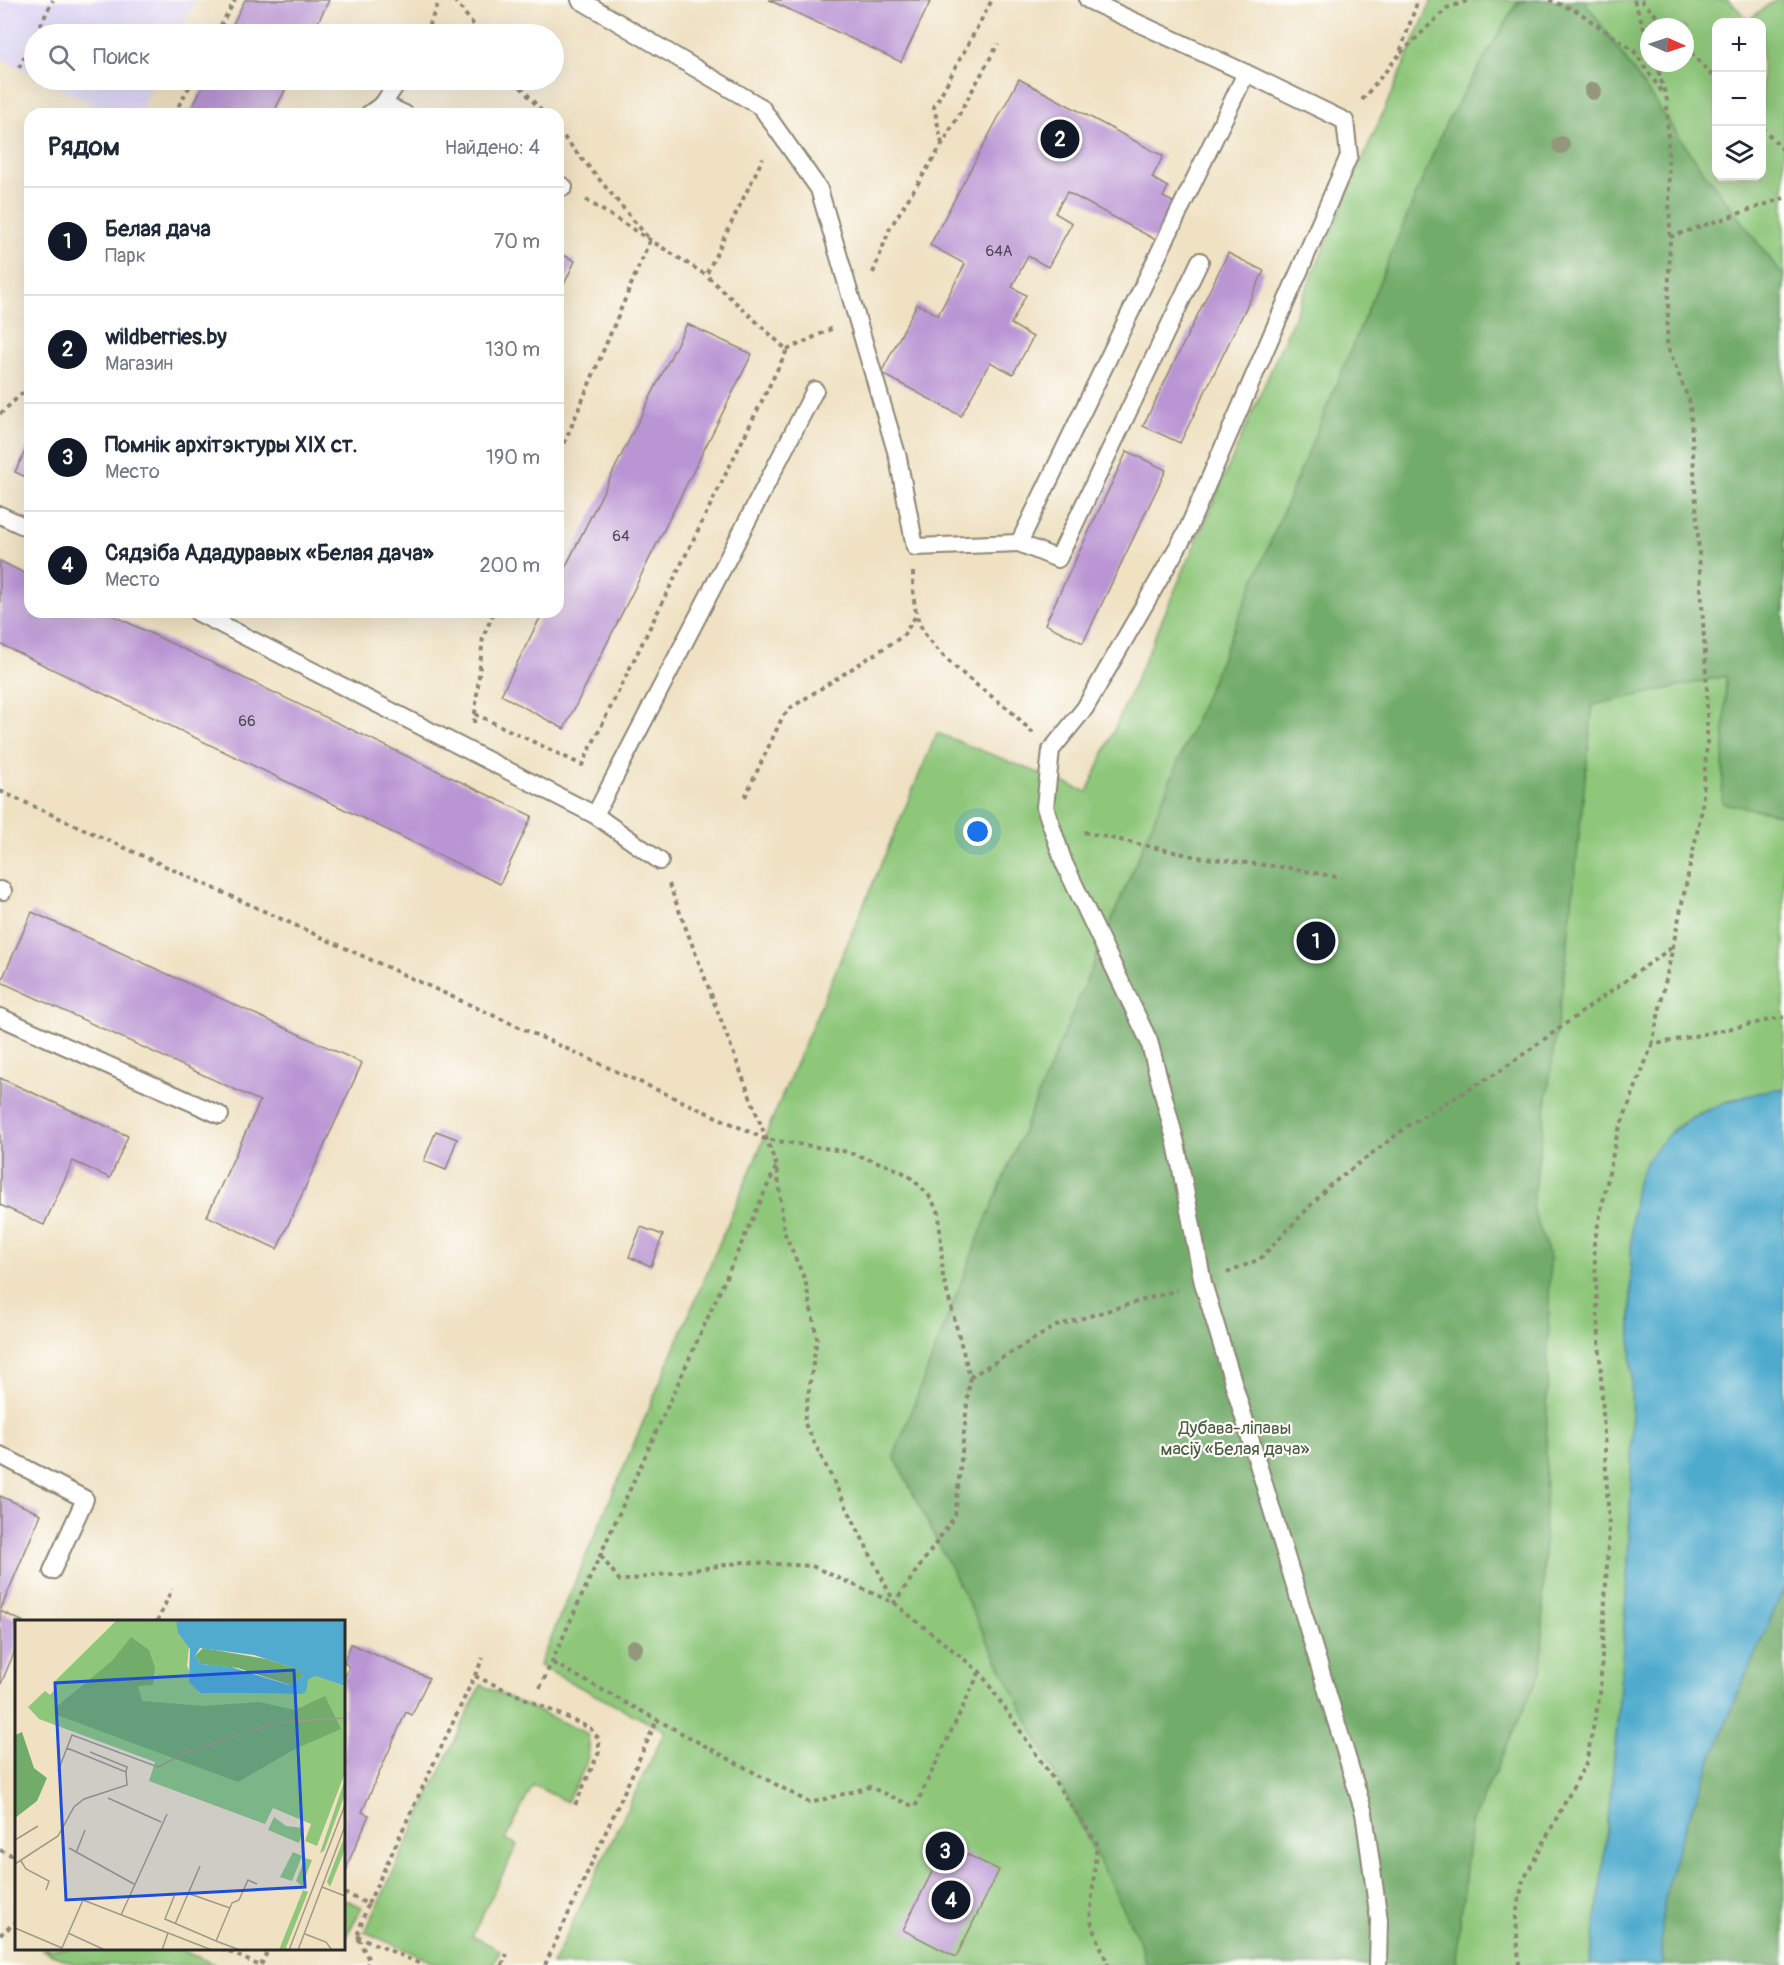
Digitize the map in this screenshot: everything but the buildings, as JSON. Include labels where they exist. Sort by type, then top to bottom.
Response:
[{"type":"lane","points":[[580,0],[761,107],[819,189],[898,458],[915,547],[1019,543],[1058,559],[1200,261]]},
{"type":"lane","points":[[1088,0],[1345,121],[1349,156],[1187,531],[1085,708],[1051,750],[1045,807],[1064,863],[1149,1041],[1176,1143],[1203,1283],[1364,1813],[1379,1920],[1378,1965]]},
{"type":"lane","points":[[1019,543],[1246,73]]},
{"type":"lane","points":[[377,108],[392,90]]},
{"type":"lane","points":[[382,104],[391,108]]},
{"type":"lane","points":[[595,815],[815,390]]},
{"type":"lane","points":[[0,515],[24,527]]},
{"type":"lane","points":[[209,618],[595,815],[660,861]]},
{"type":"lane","points":[[0,1017],[220,1114]]},
{"type":"lane","points":[[0,1455],[86,1499],[51,1571]]},
{"type":"path","points":[[41,24],[53,0]]},
{"type":"path","points":[[221,24],[234,0]]},
{"type":"path","points":[[430,24],[440,0]]},
{"type":"path","points":[[454,0],[473,24]]},
{"type":"path","points":[[942,145],[934,107],[992,0]]},
{"type":"path","points":[[1399,55],[1418,0]]},
{"type":"path","points":[[1345,121],[1399,55],[1447,8],[1470,0]]},
{"type":"path","points":[[1549,0],[1577,11],[1634,51],[1667,100]]},
{"type":"path","points":[[1634,0],[1640,18]]},
{"type":"path","points":[[1641,0],[1658,18]]},
{"type":"path","points":[[857,317],[890,228],[942,145],[998,44]]},
{"type":"path","points":[[1694,56],[1712,76]]},
{"type":"path","points":[[19,68],[24,58]]},
{"type":"path","points":[[1520,1965],[1516,1916],[1523,1881],[1586,1762],[1600,1694],[1609,1527],[1594,1244],[1617,1135],[1652,1045],[1702,809],[1707,688],[1690,403],[1667,345],[1670,237],[1667,100],[1659,72]]},
{"type":"path","points":[[177,108],[187,90]]},
{"type":"path","points":[[524,90],[539,108]]},
{"type":"path","points":[[706,275],[777,129]]},
{"type":"path","points":[[1766,132],[1784,151]]},
{"type":"path","points":[[564,137],[650,240]]},
{"type":"path","points":[[564,187],[706,275],[787,350]]},
{"type":"path","points":[[1670,237],[1784,198]]},
{"type":"path","points":[[564,444],[650,240]]},
{"type":"path","points":[[475,714],[582,765],[787,350],[825,332]]},
{"type":"path","points":[[0,414],[24,392]]},
{"type":"path","points":[[915,547],[913,588],[917,614],[924,632],[963,677],[1003,705],[1051,750]]},
{"type":"path","points":[[745,797],[788,712],[903,636],[917,614]]},
{"type":"path","points":[[471,752],[483,637],[491,618]]},
{"type":"path","points":[[0,791],[765,1139],[843,1151],[887,1165],[908,1175],[928,1194],[939,1212],[943,1277],[970,1377],[955,1516],[894,1603]]},
{"type":"path","points":[[1045,807],[1086,834],[1197,857],[1290,868],[1341,878]]},
{"type":"path","points":[[660,861],[777,1167],[784,1232],[805,1280],[817,1338],[804,1422],[894,1603]]},
{"type":"path","points":[[970,1377],[1056,1326],[1203,1283],[1260,1259],[1329,1186],[1412,1123],[1500,1071],[1671,947]]},
{"type":"path","points":[[1652,1045],[1784,1017]]},
{"type":"path","points":[[540,1688],[553,1664],[777,1167]]},
{"type":"path","points":[[601,1556],[620,1581],[744,1562],[812,1566],[894,1603],[980,1672],[1097,1843],[1090,1919],[1108,1965]]},
{"type":"path","points":[[158,1620],[172,1589]]},
{"type":"path","points":[[367,1965],[369,1960],[357,1936],[369,1904],[483,1658]]},
{"type":"path","points":[[553,1664],[810,1803],[870,1787],[915,1807],[980,1672]]},
{"type":"path","points":[[475,1676],[590,1728],[599,1739],[599,1752],[575,1805]]},
{"type":"path","points":[[544,1965],[657,1720]]},
{"type":"path","points":[[0,1850],[15,1857]]},
{"type":"path","points":[[345,1893],[369,1904]]},
{"type":"path","points":[[0,1935],[15,1923]]},
{"type":"path","points":[[357,1936],[423,1965]]},
{"type":"path","points":[[225,1950],[259,1965],[268,1950]]},
{"type":"path","points":[[502,1965],[507,1954]]},
{"type":"shaded area","points":[[0,0],[196,0],[183,24],[24,24],[24,70],[0,58]]},
{"type":"shaded area","points":[[64,90],[150,90],[141,108],[101,108]]},
{"type":"green space","points":[[1432,0],[1729,0],[1746,18],[1712,18],[1712,180],[1766,180],[1766,18],[1751,18],[1775,0],[1784,0],[1784,1089],[1733,1099],[1693,1116],[1671,1131],[1637,1182],[1632,1217],[1631,1480],[1624,1629],[1616,1741],[1590,1965],[552,1965],[665,1731],[539,1666],[937,733],[1087,792]]},
{"type":"green space","name":"Дубава-ліпавы масіў «Белая дача»","points":[[1530,0],[1584,0],[1703,171],[1784,277],[1784,815],[1722,803],[1726,676],[1593,705],[1566,960],[1532,1207],[1550,1257],[1542,1669],[1471,1824],[1456,1959],[1458,1965],[1146,1965],[1139,1940],[894,1456],[977,1241],[1446,123],[1517,3]]},
{"type":"green space","points":[[1784,1588],[1784,1965],[1664,1965],[1660,1941],[1661,1915],[1674,1858],[1739,1691]]},
{"type":"green space","points":[[481,1685],[586,1733],[589,1750],[584,1768],[567,1802],[533,1785],[506,1839],[517,1845],[472,1936],[500,1950],[493,1965],[439,1965],[365,1932]]},
{"type":"green space","points":[[345,1899],[362,1907],[345,1936]]},
{"type":"green space","points":[[43,1950],[181,1950],[216,1965],[77,1965]]},
{"type":"water","points":[[1773,1089],[1784,1089],[1784,1588],[1683,1831],[1668,1880],[1661,1923],[1661,1953],[1664,1965],[1590,1965],[1616,1741],[1624,1629],[1631,1480],[1632,1217],[1636,1189],[1648,1160],[1660,1143],[1676,1129],[1711,1108]]},
{"type":"place","name":"wildberries.by","points":[[1060,139]]},
{"type":"place","name":"Белая дача","points":[[1316,941]]},
{"type":"place","name":"Помнік архітэктуры XIX ст.","points":[[945,1851]]},
{"type":"place","name":"Сядзіба Ададуравых «Белая дача»","points":[[951,1900]]}]
